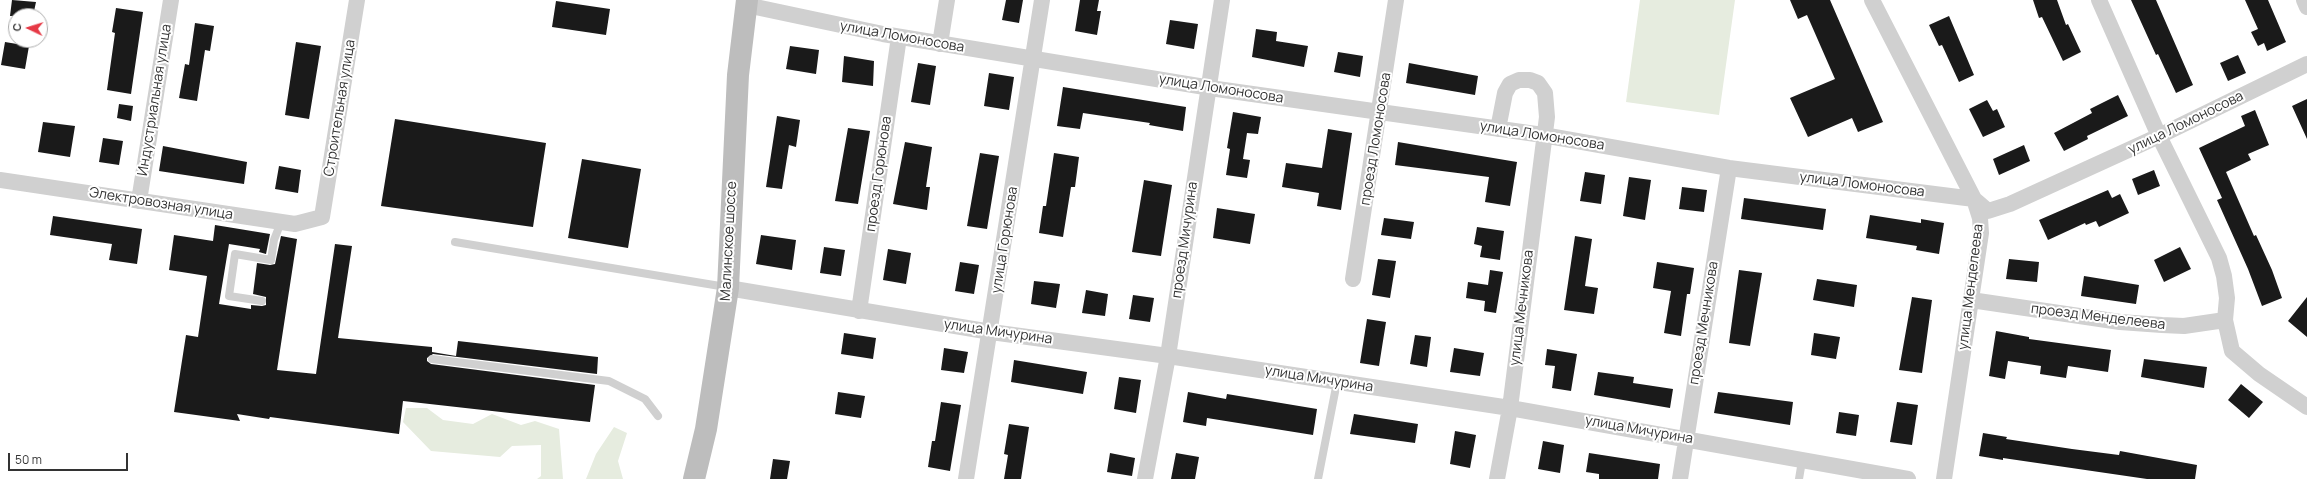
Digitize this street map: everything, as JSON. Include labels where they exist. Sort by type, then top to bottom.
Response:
[{"type":"main road","name":"Малинское шоссе","points":[[694,479],[706,429],[728,288],[738,75],[747,2]]},
{"type":"street","name":"Индустриальная улица","points":[[139,201],[171,0]]},
{"type":"street","name":"Строительная улица","points":[[322,217],[357,0]]},
{"type":"street","points":[[940,44],[947,0]]},
{"type":"street","name":"улица Горюнова","points":[[966,479],[991,332],[1042,0]]},
{"type":"street","name":"проезд Мичурина","points":[[1145,479],[1168,356],[1222,0]]},
{"type":"street","name":"проезд Ломоносова","points":[[1353,279],[1380,113],[1396,0]]},
{"type":"street","name":"улица Менделеева","points":[[1872,0],[1974,199],[1980,218],[1981,233],[1944,479]]},
{"type":"street","points":[[2099,0],[2159,136],[2219,258],[2227,298],[2225,320],[2232,351],[2259,374],[2307,407]]},
{"type":"street","points":[[2304,0],[2307,7]]},
{"type":"street","name":"улица Ломоносова","points":[[747,2],[806,19],[899,37],[1033,59],[1380,113],[1543,136],[1729,168],[1974,199],[1988,211],[1998,209],[2159,136],[2307,64]]},
{"type":"street","name":"проезд Горюнова","points":[[859,311],[899,37]]},
{"type":"street","points":[[1498,129],[1504,93],[1510,84],[1519,80],[1530,80],[1538,83],[1545,93],[1547,117],[1543,136]]},
{"type":"street","name":"улица Мечникова","points":[[1496,479],[1510,408],[1543,136]]},
{"type":"street","name":"проезд Мечникова","points":[[1680,479],[1729,168]]},
{"type":"street","name":"Электровозная улица","points":[[0,180],[295,224],[322,217]]},
{"type":"street","name":"улица Мичурина","points":[[728,288],[991,332],[1168,356],[1510,408],[1686,438],[1802,461],[1908,479]]},
{"type":"street","name":"проезд Менделеева","points":[[1971,300],[2120,322],[2184,326],[2225,320]]},
{"type":"lane","points":[[262,301],[229,296],[235,254],[272,260],[274,240],[281,222]]},
{"type":"lane","points":[[455,242],[728,288]]},
{"type":"lane","points":[[432,359],[609,382],[645,399],[658,416]]},
{"type":"lane","points":[[1318,479],[1337,382]]},
{"type":"lane","points":[[1799,479],[1802,461]]},
{"type":"shaded area","points":[[1640,0],[1735,0],[1719,115],[1626,102]]},
{"type":"shaded area","points":[[406,408],[427,408],[443,420],[473,424],[492,414],[521,425],[535,421],[559,429],[563,479],[537,479],[541,476],[541,445],[512,446],[500,457],[431,451],[403,422]]},
{"type":"shaded area","points":[[614,427],[627,433],[618,461],[623,479],[586,479],[596,454]]},
{"type":"building","points":[[12,0],[36,2],[35,8],[11,8]]},
{"type":"building","points":[[1006,0],[1023,0],[1019,23],[1002,20]]},
{"type":"building","points":[[1080,0],[1099,0],[1097,11],[1101,11],[1097,35],[1075,31]]},
{"type":"building","points":[[1790,0],[1830,0],[1883,122],[1858,132],[1852,118],[1808,137],[1790,98],[1835,79],[1807,15],[1798,19]]},
{"type":"building","points":[[2033,0],[2057,0],[2066,25],[2068,24],[2081,52],[2063,61],[2042,17],[2039,18]]},
{"type":"building","points":[[2131,0],[2156,0],[2193,85],[2176,93],[2158,54],[2156,55]]},
{"type":"building","points":[[2245,0],[2268,0],[2286,42],[2267,51],[2264,43],[2258,46],[2251,32],[2258,29]]},
{"type":"building","points":[[556,1],[610,9],[606,35],[552,27]]},
{"type":"building","points":[[116,8],[143,12],[131,94],[107,90],[115,33],[112,32]]},
{"type":"building","points":[[1949,16],[1974,75],[1959,82],[1942,45],[1939,46],[1929,25]]},
{"type":"building","points":[[1170,20],[1198,24],[1194,49],[1166,44]]},
{"type":"building","points":[[195,23],[214,26],[210,51],[205,50],[197,101],[179,98],[185,64],[189,65]]},
{"type":"building","points":[[1256,29],[1277,32],[1276,41],[1308,46],[1304,67],[1252,57]]},
{"type":"building","points":[[5,42],[8,42],[8,48],[29,48],[25,69],[1,65]]},
{"type":"building","points":[[296,42],[321,46],[309,119],[285,115]]},
{"type":"building","points":[[790,46],[819,50],[816,74],[786,69]]},
{"type":"building","points":[[1338,52],[1363,56],[1360,77],[1334,72]]},
{"type":"building","points":[[2238,55],[2246,73],[2228,81],[2220,63]]},
{"type":"building","points":[[844,56],[874,61],[873,86],[842,82]]},
{"type":"building","points":[[918,63],[936,66],[930,105],[911,102]]},
{"type":"building","points":[[1409,63],[1478,76],[1475,95],[1406,83]]},
{"type":"building","points":[[989,73],[1014,77],[1009,110],[984,106]]},
{"type":"building","points":[[1063,87],[1186,107],[1183,131],[1149,125],[1150,123],[1083,113],[1080,129],[1057,126]]},
{"type":"building","points":[[2118,95],[2128,116],[2087,136],[2088,139],[2064,151],[2054,133],[2092,113],[2090,109]]},
{"type":"building","points":[[2307,99],[2307,139],[2292,106]]},
{"type":"building","points":[[1987,100],[1993,111],[1997,109],[2005,127],[1983,137],[1969,109]]},
{"type":"building","points":[[119,104],[133,106],[131,121],[117,118]]},
{"type":"building","points":[[2255,110],[2269,145],[2248,154],[2251,160],[2226,172],[2254,236],[2256,235],[2272,270],[2282,298],[2262,306],[2248,269],[2217,200],[2222,198],[2199,148],[2245,126],[2241,116]]},
{"type":"building","points":[[1233,112],[1261,117],[1258,134],[1247,133],[1243,159],[1250,160],[1247,178],[1226,175],[1230,149],[1227,148]]},
{"type":"building","points":[[777,116],[800,120],[796,147],[789,145],[782,189],[766,187]]},
{"type":"building","points":[[395,119],[546,143],[533,227],[381,206]]},
{"type":"building","points":[[43,122],[75,126],[70,157],[38,152]]},
{"type":"building","points":[[848,128],[870,131],[858,204],[835,201]]},
{"type":"building","points":[[1328,129],[1352,133],[1341,210],[1317,206],[1319,193],[1282,187],[1286,163],[1322,168]]},
{"type":"building","points":[[103,138],[123,141],[119,165],[99,162]]},
{"type":"building","points":[[905,142],[932,147],[926,187],[930,187],[927,210],[893,204]]},
{"type":"building","points":[[1398,142],[1517,162],[1510,206],[1485,202],[1489,177],[1395,165]]},
{"type":"building","points":[[2024,145],[2030,161],[1999,175],[1993,159]]},
{"type":"building","points":[[163,146],[247,162],[244,184],[159,171]]},
{"type":"building","points":[[980,153],[999,156],[987,229],[967,226]]},
{"type":"building","points":[[1054,153],[1079,157],[1075,187],[1071,187],[1063,237],[1039,233],[1043,206],[1046,206]]},
{"type":"building","points":[[582,159],[641,169],[628,248],[568,238]]},
{"type":"building","points":[[279,166],[301,170],[298,193],[275,189]]},
{"type":"building","points":[[2154,170],[2160,186],[2138,195],[2132,179]]},
{"type":"building","points":[[1585,172],[1605,175],[1601,204],[1580,201]]},
{"type":"building","points":[[1629,177],[1651,180],[1645,220],[1623,216]]},
{"type":"building","points":[[1144,180],[1172,185],[1161,256],[1132,252]]},
{"type":"building","points":[[1682,187],[1707,190],[1704,212],[1679,209]]},
{"type":"building","points":[[2108,190],[2112,198],[2120,194],[2129,213],[2099,227],[2096,221],[2086,225],[2085,223],[2048,240],[2039,220]]},
{"type":"building","points":[[1744,198],[1826,209],[1823,230],[1741,219]]},
{"type":"building","points":[[1217,208],[1255,214],[1250,244],[1213,238]]},
{"type":"building","points":[[1870,215],[1921,223],[1921,219],[1944,223],[1939,254],[1916,250],[1917,246],[1866,238]]},
{"type":"building","points":[[53,216],[142,229],[137,264],[109,260],[112,244],[50,235]]},
{"type":"building","points":[[1384,218],[1414,222],[1411,239],[1381,235]]},
{"type":"building","points":[[215,225],[270,234],[266,254],[259,252],[260,249],[229,244],[219,304],[251,309],[251,305],[266,305],[266,297],[253,294],[257,263],[270,265],[275,264],[281,236],[297,239],[277,370],[316,374],[335,244],[352,246],[338,338],[432,347],[432,352],[456,356],[458,341],[598,357],[597,374],[433,354],[427,358],[427,361],[431,364],[595,385],[590,422],[403,401],[399,434],[270,417],[269,419],[237,414],[240,421],[174,412],[186,335],[198,337],[207,276],[169,270],[174,235],[213,241]]},
{"type":"building","points":[[1477,227],[1504,231],[1500,260],[1480,257],[1482,246],[1474,244]]},
{"type":"building","points":[[761,235],[796,240],[792,270],[756,264]]},
{"type":"building","points":[[1575,236],[1592,239],[1585,286],[1598,288],[1594,314],[1564,310]]},
{"type":"building","points":[[824,247],[845,250],[841,276],[820,273]]},
{"type":"building","points":[[2180,247],[2191,269],[2164,282],[2154,260]]},
{"type":"building","points":[[888,249],[911,253],[906,284],[883,280]]},
{"type":"building","points":[[1378,259],[1396,261],[1390,298],[1372,295]]},
{"type":"building","points":[[2009,259],[2039,262],[2037,282],[2006,279]]},
{"type":"building","points":[[960,262],[979,265],[974,294],[955,291]]},
{"type":"building","points":[[1657,262],[1694,268],[1690,294],[1687,294],[1681,336],[1664,333],[1671,291],[1653,288]]},
{"type":"building","points":[[1490,270],[1503,272],[1496,313],[1484,311],[1485,301],[1466,298],[1468,282],[1488,285]]},
{"type":"building","points":[[1739,270],[1762,273],[1750,346],[1729,343]]},
{"type":"building","points":[[2084,276],[2139,285],[2136,304],[2081,296]]},
{"type":"building","points":[[1817,279],[1857,285],[1854,307],[1813,300]]},
{"type":"building","points":[[1034,281],[1060,284],[1056,308],[1031,304]]},
{"type":"building","points":[[1086,290],[1108,294],[1105,316],[1082,313]]},
{"type":"building","points":[[1133,295],[1154,298],[1150,322],[1129,319]]},
{"type":"building","points":[[1912,297],[1932,300],[1922,373],[1899,370]]},
{"type":"building","points":[[2307,297],[2307,337],[2288,321]]},
{"type":"building","points":[[1367,319],[1386,322],[1379,366],[1360,363]]},
{"type":"building","points":[[1996,331],[2029,337],[2029,339],[2111,350],[2108,372],[2068,366],[2066,378],[2040,374],[2041,366],[2008,361],[2005,379],[1989,376]]},
{"type":"building","points":[[844,333],[876,338],[873,359],[841,354]]},
{"type":"building","points":[[1814,333],[1840,337],[1836,359],[1811,355]]},
{"type":"building","points":[[1415,335],[1431,337],[1427,367],[1410,364]]},
{"type":"building","points":[[944,348],[968,352],[964,373],[941,370]]},
{"type":"building","points":[[1454,348],[1484,353],[1480,376],[1450,372]]},
{"type":"building","points":[[1547,349],[1577,354],[1571,391],[1552,388],[1555,366],[1545,365]]},
{"type":"building","points":[[2144,359],[2207,367],[2204,388],[2141,377]]},
{"type":"building","points":[[1014,360],[1087,372],[1083,394],[1011,382]]},
{"type":"building","points":[[1598,372],[1634,377],[1633,383],[1673,389],[1670,408],[1594,395]]},
{"type":"building","points":[[1119,377],[1141,380],[1136,413],[1114,409]]},
{"type":"building","points":[[2241,384],[2263,402],[2249,418],[2228,400]]},
{"type":"building","points":[[838,392],[865,396],[861,418],[835,414]]},
{"type":"building","points":[[1188,392],[1226,399],[1227,394],[1317,409],[1313,435],[1207,418],[1206,426],[1183,422]]},
{"type":"building","points":[[1718,392],[1793,402],[1790,425],[1714,413]]},
{"type":"building","points":[[941,402],[961,405],[950,471],[928,467],[932,441],[935,441]]},
{"type":"building","points":[[1897,402],[1918,405],[1912,445],[1890,442]]},
{"type":"building","points":[[1839,412],[1859,415],[1856,436],[1836,433]]},
{"type":"building","points":[[1354,414],[1418,424],[1415,443],[1350,434]]},
{"type":"building","points":[[1009,424],[1029,427],[1021,479],[1004,479],[1008,455],[1004,454]]},
{"type":"building","points":[[1455,431],[1476,435],[1470,468],[1450,464]]},
{"type":"building","points":[[1983,433],[2007,437],[2006,439],[2072,449],[2119,455],[2120,451],[2197,465],[2195,479],[2147,479],[2003,458],[2003,460],[1979,456]]},
{"type":"building","points":[[1543,441],[1564,445],[1560,473],[1538,469]]},
{"type":"building","points":[[1110,453],[1135,458],[1132,476],[1107,472]]},
{"type":"building","points":[[1176,453],[1199,457],[1195,479],[1171,479]]},
{"type":"building","points":[[1589,453],[1660,464],[1658,479],[1599,479],[1599,474],[1586,472]]},
{"type":"building","points":[[773,459],[790,461],[787,479],[770,479]]}]
